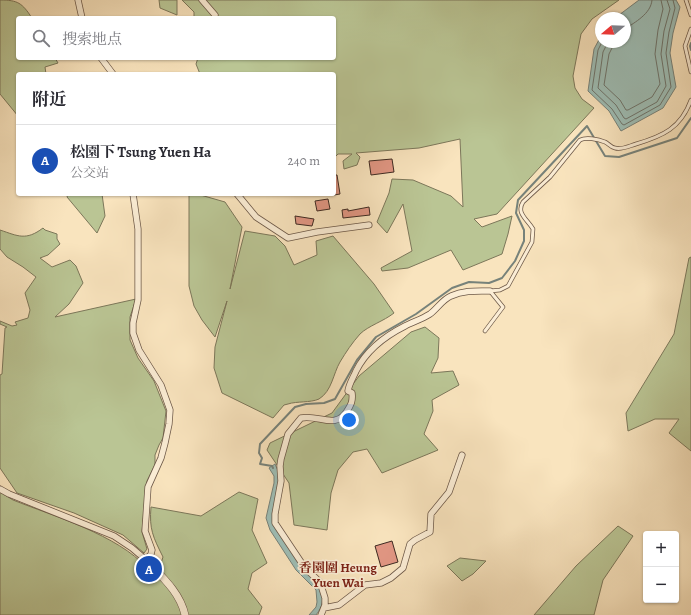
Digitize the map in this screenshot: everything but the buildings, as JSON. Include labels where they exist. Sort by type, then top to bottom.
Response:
[{"type":"street","points":[[78,0],[82,16]]},
{"type":"street","points":[[202,0],[215,15]]},
{"type":"street","points":[[102,60],[112,72]]},
{"type":"street","points":[[134,196],[138,229],[138,300],[133,323],[134,337],[139,350],[159,381],[170,410],[169,424],[161,458],[148,487],[145,531],[152,553],[146,560]]},
{"type":"street","points":[[239,196],[256,217],[288,238],[317,232],[369,225]]},
{"type":"street","points":[[321,615],[324,608],[325,598],[320,582],[305,568],[275,522],[281,481],[280,466],[288,434],[301,418],[312,417],[333,422],[346,414],[353,401],[352,393],[348,391],[348,386],[358,367],[369,352],[388,336],[429,314],[449,296],[470,291],[490,291]]},
{"type":"street","points":[[324,608],[339,605],[365,585],[380,583],[392,578],[403,568],[410,544],[430,532],[431,514],[448,492],[462,455]]},
{"type":"street","points":[[0,489],[114,536],[132,548],[146,560],[176,594],[185,615]]},
{"type":"lane","points":[[688,1],[691,15]]},
{"type":"lane","points":[[691,29],[685,46],[691,72]]},
{"type":"lane","points":[[490,291],[500,290],[508,286],[532,242],[533,228],[521,214],[520,206],[550,177],[580,140],[584,138],[606,142],[613,148],[621,149],[664,134],[678,123],[691,100]]},
{"type":"lane","points":[[485,331],[502,307],[490,291]]},
{"type":"green space","points":[[0,0],[19,3],[30,16],[16,16],[16,60],[56,60],[58,63],[45,67],[46,72],[16,72],[16,114],[0,94]]},
{"type":"green space","points":[[159,0],[177,0],[177,15],[160,8]]},
{"type":"green space","points":[[182,0],[619,0],[602,12],[595,12],[595,17],[581,34],[573,76],[575,88],[582,99],[594,108],[497,214],[474,219],[482,227],[512,216],[502,254],[463,270],[451,250],[408,268],[382,271],[381,268],[412,251],[403,204],[387,233],[377,222],[389,193],[392,179],[413,180],[451,196],[463,207],[460,139],[419,148],[356,153],[360,157],[357,165],[344,169],[343,161],[352,154],[338,154],[336,156],[336,72],[199,72],[196,64],[197,60],[336,60],[336,16],[194,16],[194,12]]},
{"type":"green space","points":[[102,196],[105,216],[97,233],[67,197]]},
{"type":"green space","points":[[189,196],[204,196],[225,202],[242,227],[230,289],[245,231],[275,236],[285,246],[294,265],[317,255],[316,241],[333,236],[374,284],[394,313],[386,319],[367,328],[360,334],[340,362],[327,392],[323,396],[312,401],[284,405],[273,418],[222,393],[214,368],[215,347],[227,301],[215,337],[202,320],[194,306],[189,286]]},
{"type":"green space","points":[[43,228],[57,234],[57,239],[60,244],[48,255],[40,258],[52,267],[70,260],[76,266],[83,283],[69,304],[55,317],[136,299],[130,317],[130,340],[138,358],[154,381],[166,411],[163,438],[155,455],[155,465],[147,481],[142,532],[147,549],[144,553],[123,535],[74,513],[17,493],[0,468],[0,375],[2,374],[5,328],[7,327],[0,324],[0,321],[12,326],[17,325],[15,322],[28,318],[30,310],[25,293],[36,277],[7,257],[0,249],[0,230],[27,236],[32,235]]},
{"type":"green space","points":[[691,257],[691,451],[669,433],[679,419],[655,419],[628,431],[626,413],[674,334],[689,258]]},
{"type":"green space","points":[[425,327],[439,338],[438,358],[431,373],[453,371],[459,385],[432,400],[433,411],[424,434],[438,450],[382,473],[367,449],[353,452],[338,470],[331,493],[327,530],[294,525],[289,483],[267,450],[270,443],[332,413],[359,376],[411,332]]},
{"type":"green space","points":[[0,492],[13,500],[102,536],[135,556],[147,568],[160,566],[163,557],[152,533],[151,507],[201,516],[239,492],[258,499],[252,530],[267,563],[252,573],[248,589],[262,607],[259,615],[0,615]]},
{"type":"green space","points":[[618,526],[633,536],[603,580],[594,615],[534,615],[576,566]]},
{"type":"green space","points":[[460,558],[486,561],[473,574],[462,581],[447,566]]},
{"type":"water","points":[[639,0],[676,0],[680,7],[673,33],[670,53],[676,87],[663,108],[621,131],[609,111],[588,91],[595,47],[631,48],[631,12],[623,12]]},
{"type":"water","points":[[275,464],[279,473],[279,481],[273,521],[321,589],[322,602],[316,615],[309,615],[316,607],[316,590],[296,570],[270,530],[266,518],[274,483],[274,476],[269,468]]},
{"type":"waterway","points":[[691,43],[691,50]]},
{"type":"waterway","points":[[273,468],[272,466],[260,464],[262,458],[259,453],[260,444],[295,407],[306,404],[324,403],[335,399],[357,360],[376,337],[416,314],[452,288],[469,282],[489,283],[502,278],[515,261],[524,241],[524,230],[516,213],[518,200],[587,126],[605,156],[619,157],[677,138],[691,118]]},
{"type":"place","name":"松園下 Tsung Yuen Ha","points":[[149,569]]},
{"type":"district","name":"香園圍 Heung Yuen Wai","points":[[338,574]]}]
